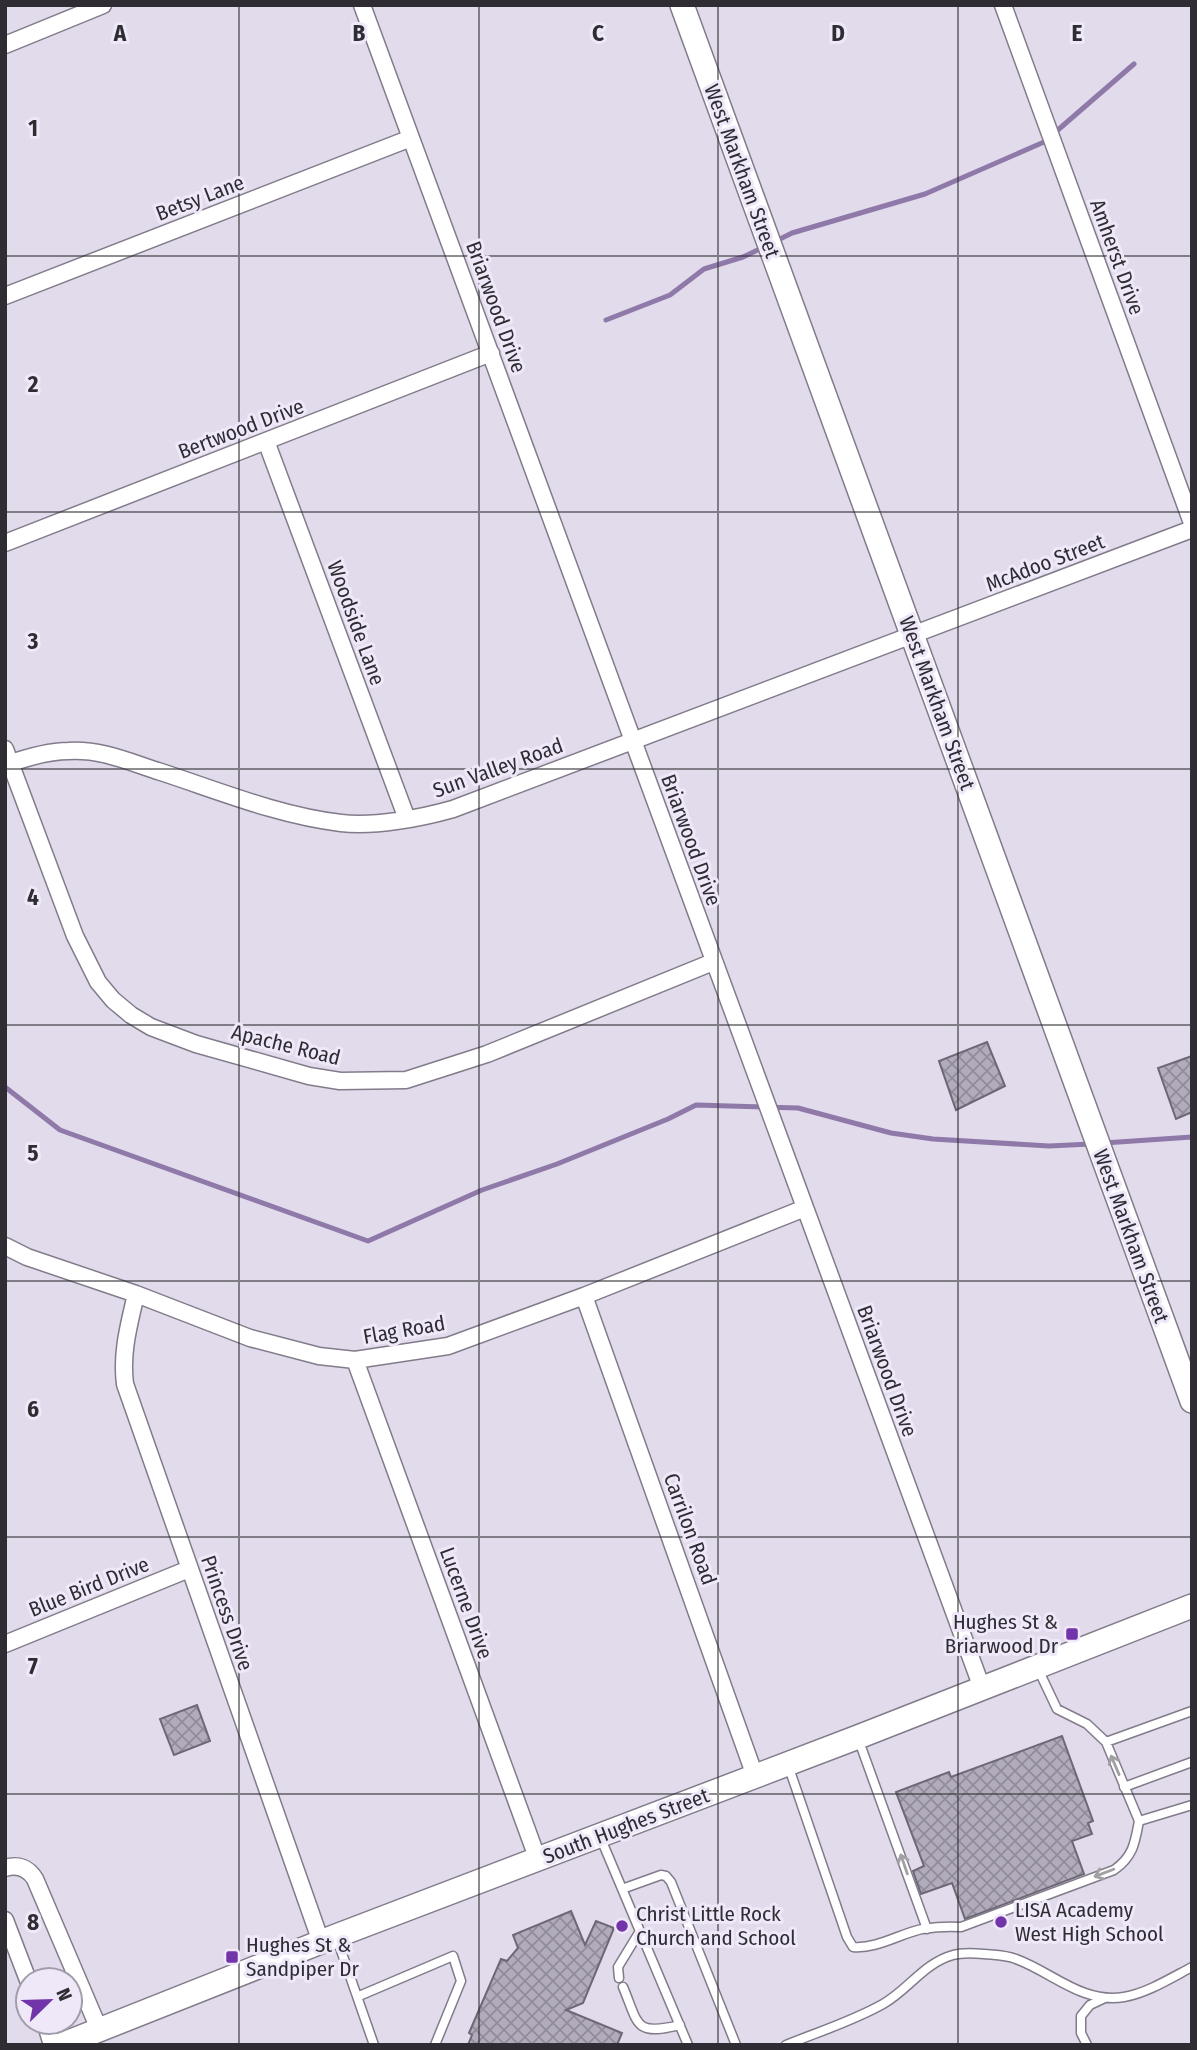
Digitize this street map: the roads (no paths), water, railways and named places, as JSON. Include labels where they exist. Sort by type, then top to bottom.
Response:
[{"type":"main road","name":"West Markham Street","points":[[682,5],[1192,1401]]},
{"type":"main road","name":"South Hughes Street","points":[[72,2043],[99,2029],[328,1939],[788,1764],[1192,1606]]},
{"type":"street","points":[[5,45],[103,5]]},
{"type":"street","name":"Briarwood Drive","points":[[362,5],[982,1688]]},
{"type":"street","name":"Amherst Drive","points":[[1003,5],[1192,523]]},
{"type":"street","name":"Betsy Lane","points":[[5,296],[411,138]]},
{"type":"street","name":"Bertwood Drive","points":[[5,543],[491,353]]},
{"type":"street","name":"Woodside Lane","points":[[266,441],[407,819]]},
{"type":"street","name":"McAdoo Street","points":[[912,636],[1192,529]]},
{"type":"street","name":"Sun Valley Road","points":[[7,759],[65,751],[103,753],[282,811],[343,823],[407,819],[453,809],[912,636]]},
{"type":"street","name":"Apache Road","points":[[7,759],[75,936],[98,982],[131,1015],[151,1027],[196,1044],[279,1069],[340,1081],[406,1080],[487,1054],[713,962]]},
{"type":"street","name":"Flag Road","points":[[5,1246],[27,1257],[136,1294],[250,1338],[319,1356],[355,1360],[448,1346],[584,1296],[805,1208]]},
{"type":"street","name":"Princess Drive","points":[[136,1294],[124,1344],[122,1364],[125,1384],[189,1569],[328,1939]]},
{"type":"street","name":"Carrilon Road","points":[[584,1296],[755,1776]]},
{"type":"street","name":"Lucerne Drive","points":[[355,1360],[538,1860]]},
{"type":"street","name":"Blue Bird Drive","points":[[5,1644],[189,1569]]},
{"type":"street","points":[[5,1868],[23,1868],[36,1879],[99,2029]]},
{"type":"street","points":[[5,1920],[23,1966]]},
{"type":"lane","points":[[788,1764],[847,1937],[853,1947],[863,1948],[927,1929],[961,1927],[1114,1870],[1126,1862],[1135,1846],[1139,1821],[1106,1742],[1087,1724],[1058,1709],[1037,1667]]},
{"type":"lane","points":[[1106,1742],[1192,1711]]},
{"type":"lane","points":[[858,1737],[927,1929]]},
{"type":"lane","points":[[1124,1787],[1192,1762]]},
{"type":"lane","points":[[1139,1821],[1192,1805]]},
{"type":"lane","points":[[600,1836],[688,2045]]},
{"type":"lane","points":[[622,1889],[660,1875],[666,1876],[671,1882],[736,2045]]},
{"type":"lane","points":[[640,1931],[618,1967],[621,1982],[638,2023],[654,2031],[680,2025]]},
{"type":"lane","points":[[328,1939],[359,1996],[374,2045]]},
{"type":"lane","points":[[786,2045],[887,2002],[930,1966],[952,1955],[974,1953],[1013,1958],[1063,1984],[1105,1998],[1125,1997],[1192,1967]]},
{"type":"lane","points":[[359,1996],[453,1956],[461,1981],[435,2045]]},
{"type":"lane","points":[[1087,2045],[1082,2033],[1081,2016],[1090,2005],[1105,1998]]},
{"type":"waterway","points":[[776,241],[792,233],[925,194],[1044,142],[1134,64]]},
{"type":"waterway","points":[[606,320],[670,295],[704,269],[743,257],[764,247]]},
{"type":"waterway","points":[[5,1087],[60,1130],[368,1241],[482,1190],[557,1164],[696,1105],[798,1108],[891,1133],[933,1139],[1049,1146],[1091,1144]]},
{"type":"waterway","points":[[1104,1143],[1192,1137]]},
{"type":"place","name":"Hughes St & Briarwood Dr","points":[[1072,1634]]},
{"type":"place","name":"LISA Academy West High School","points":[[1001,1922]]},
{"type":"place","name":"Christ Little Rock Church and School","points":[[622,1926]]},
{"type":"place","name":"Hughes St & Sandpiper Dr","points":[[232,1957]]}]
